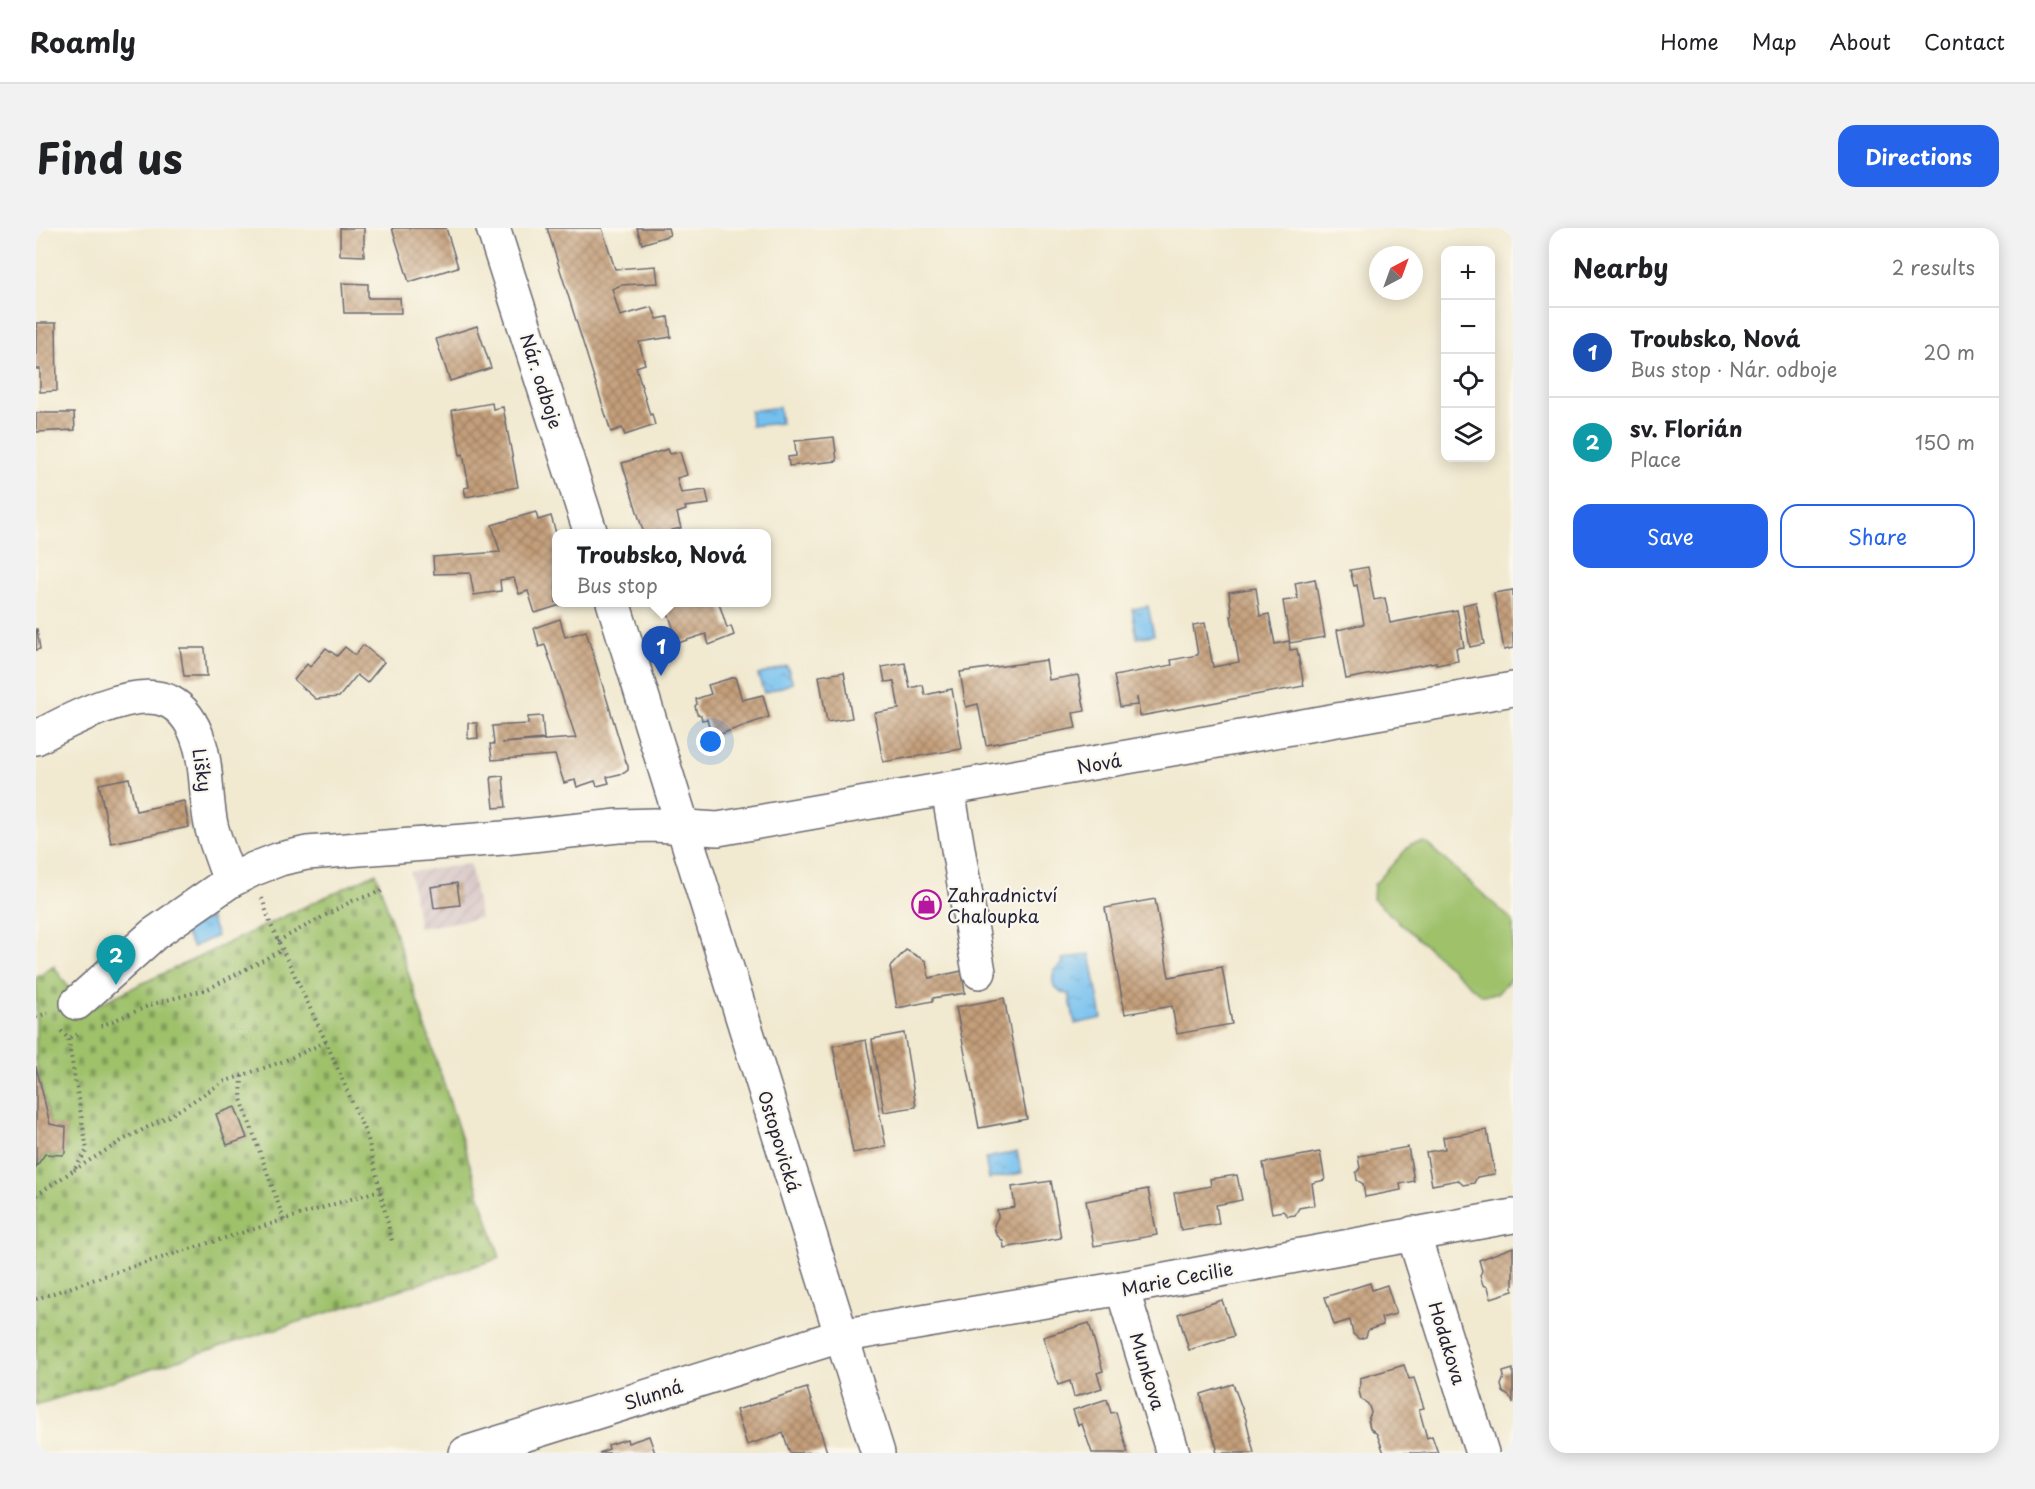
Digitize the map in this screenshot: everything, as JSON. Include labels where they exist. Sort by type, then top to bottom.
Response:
[{"type":"street","name":"Nár. odboje","points":[[493,228],[589,529]]},
{"type":"street","points":[[614,607],[683,828]]},
{"type":"street","name":"Nová","points":[[76,1023],[154,934],[197,903],[242,875],[280,859],[307,853],[457,842],[618,826],[655,825],[718,829],[1513,689]]},
{"type":"street","name":"Lišky","points":[[36,738],[69,720],[105,705],[144,697],[169,701],[188,717],[200,744],[212,828],[242,875]]},
{"type":"street","points":[[948,790],[979,972]]},
{"type":"street","name":"Ostopovická","points":[[683,828],[878,1453]]},
{"type":"street","name":"Marie Cecilie","points":[[840,1336],[1122,1288],[1513,1216]]},
{"type":"street","name":"Hodakova","points":[[1413,1233],[1482,1453]]},
{"type":"street","name":"Munkova","points":[[1122,1288],[1173,1453]]},
{"type":"street","name":"Slunná","points":[[476,1452],[840,1336]]},
{"type":"path","points":[[242,875],[270,923],[326,1042],[368,1139],[392,1241]]},
{"type":"path","points":[[278,941],[352,901],[382,891]]},
{"type":"path","points":[[74,1170],[87,1150],[68,1038],[76,1023],[208,989],[282,950]]},
{"type":"path","points":[[44,1014],[50,1020]]},
{"type":"path","points":[[68,1038],[76,1023]]},
{"type":"path","points":[[36,1195],[123,1140],[171,1115],[223,1082],[284,1061],[326,1042]]},
{"type":"path","points":[[242,1076],[241,1099],[284,1220]]},
{"type":"path","points":[[36,1299],[380,1190]]},
{"type":"shaded area","points":[[470,864],[480,918],[419,928],[410,872]]},
{"type":"green space","points":[[1425,842],[1513,921],[1513,976],[1497,994],[1481,995],[1373,899],[1374,885],[1411,844]]},
{"type":"green space","points":[[376,873],[500,1258],[36,1405],[36,1167],[45,1154],[63,1155],[65,1153],[66,1128],[50,1124],[36,1062],[36,978],[54,966],[84,1011]],"holes":[[[235,1107],[247,1138],[227,1145],[216,1114]]]},
{"type":"water","points":[[779,407],[781,423],[751,426],[750,411]]},
{"type":"water","points":[[1148,606],[1154,635],[1137,638],[1132,609]]},
{"type":"water","points":[[787,666],[793,683],[764,693],[758,675]]},
{"type":"water","points":[[210,918],[217,936],[193,947],[183,930]]},
{"type":"water","points":[[1090,954],[1102,1018],[1075,1024],[1069,994],[1061,993],[1054,986],[1053,976],[1055,970],[1063,964],[1062,959]]},
{"type":"water","points":[[1017,1152],[1022,1173],[989,1179],[985,1158]]},
{"type":"building","points":[[340,228],[364,228],[364,256],[340,255]]},
{"type":"building","points":[[392,228],[446,228],[458,267],[409,282]]},
{"type":"building","points":[[547,228],[602,228],[615,269],[656,266],[658,283],[621,285],[612,289],[620,316],[652,307],[657,319],[668,317],[671,337],[639,342],[645,364],[636,367],[655,425],[625,435],[622,428],[611,432]]},
{"type":"building","points":[[637,228],[668,228],[670,235],[642,244]]},
{"type":"building","points":[[342,283],[368,284],[368,298],[400,298],[401,313],[344,313]]},
{"type":"building","points":[[36,323],[56,323],[57,391],[40,392],[40,369],[36,369]]},
{"type":"building","points":[[477,326],[491,368],[450,381],[436,339]]},
{"type":"building","points":[[492,403],[493,409],[503,407],[518,487],[466,497],[464,488],[469,487],[463,454],[460,455],[452,410]]},
{"type":"building","points":[[36,413],[74,413],[75,430],[36,432]]},
{"type":"building","points":[[834,437],[837,461],[789,466],[788,457],[796,456],[795,441]]},
{"type":"building","points":[[668,449],[670,454],[680,452],[687,475],[677,478],[681,493],[706,490],[709,504],[685,507],[686,510],[677,513],[681,528],[642,529],[622,463]]},
{"type":"building","points":[[536,512],[538,520],[551,516],[555,529],[552,529],[552,607],[554,607],[535,613],[528,591],[519,594],[514,578],[500,580],[501,591],[474,595],[470,573],[434,574],[433,557],[500,552],[492,525]]},
{"type":"building","points":[[1368,567],[1374,600],[1385,598],[1390,623],[1457,610],[1464,647],[1456,648],[1458,661],[1436,665],[1436,662],[1346,679],[1337,630],[1364,624],[1357,585],[1354,586],[1350,570]]},
{"type":"building","points":[[1315,579],[1325,637],[1290,643],[1283,601],[1298,599],[1295,583]]},
{"type":"building","points":[[1256,588],[1260,616],[1269,614],[1275,644],[1289,641],[1290,650],[1297,649],[1304,686],[1140,716],[1137,697],[1137,705],[1120,707],[1114,676],[1172,665],[1171,660],[1198,655],[1193,625],[1205,623],[1213,667],[1239,662],[1229,592]]},
{"type":"building","points":[[1513,590],[1513,648],[1504,650],[1494,593]]},
{"type":"building","points":[[1476,602],[1484,644],[1470,647],[1463,605]]},
{"type":"building","points":[[666,607],[720,607],[727,628],[731,626],[734,635],[709,645],[706,634],[678,643]]},
{"type":"building","points":[[560,619],[565,637],[586,631],[628,766],[628,770],[624,773],[607,777],[609,783],[597,786],[595,781],[577,787],[575,780],[564,783],[555,755],[492,760],[490,744],[494,744],[492,726],[528,724],[528,717],[542,716],[544,739],[502,743],[576,738],[545,645],[539,647],[534,628]]},
{"type":"building","points":[[36,629],[40,649],[36,650]]},
{"type":"building","points":[[363,645],[384,662],[367,683],[357,675],[339,697],[316,699],[294,680],[307,664],[310,667],[326,648],[337,656],[345,647],[355,655]]},
{"type":"building","points":[[180,648],[205,648],[207,676],[184,676]]},
{"type":"building","points":[[1046,660],[1049,680],[1078,675],[1085,711],[1073,713],[1076,728],[986,745],[978,704],[966,707],[960,672]]},
{"type":"building","points":[[905,663],[910,688],[923,685],[925,695],[952,689],[962,749],[883,762],[874,713],[899,709],[894,681],[885,682],[882,667]]},
{"type":"building","points":[[844,672],[852,718],[827,722],[819,676]]},
{"type":"building","points":[[735,677],[742,700],[763,695],[769,717],[712,737],[707,719],[702,720],[701,715],[697,714],[696,699],[711,694],[708,685]]},
{"type":"building","points":[[468,723],[477,723],[478,738],[468,739]]},
{"type":"building","points":[[503,776],[506,807],[494,808],[491,777]]},
{"type":"building","points":[[129,778],[136,811],[184,801],[189,827],[111,843],[99,784]]},
{"type":"building","points":[[457,883],[460,905],[434,908],[431,887]]},
{"type":"building","points":[[1155,899],[1169,977],[1222,967],[1232,1024],[1177,1034],[1172,1006],[1125,1014],[1105,908]]},
{"type":"building","points":[[906,950],[926,961],[929,978],[962,971],[965,993],[933,998],[933,1001],[897,1008],[890,967]]},
{"type":"building","points":[[1004,998],[1027,1119],[979,1128],[956,1007]]},
{"type":"building","points":[[904,1033],[916,1107],[884,1112],[872,1039]]},
{"type":"building","points":[[866,1040],[886,1147],[853,1153],[833,1046]]},
{"type":"building","points":[[36,1066],[50,1124],[66,1127],[65,1153],[63,1155],[45,1154],[36,1167]]},
{"type":"building","points":[[235,1107],[247,1138],[227,1145],[216,1114]]},
{"type":"building","points":[[1487,1130],[1495,1174],[1477,1177],[1474,1183],[1463,1185],[1458,1180],[1432,1185],[1426,1152],[1445,1149],[1443,1137]]},
{"type":"building","points":[[1408,1147],[1414,1181],[1400,1184],[1401,1190],[1365,1197],[1363,1184],[1357,1180],[1356,1173],[1360,1168],[1358,1156]]},
{"type":"building","points":[[1320,1152],[1325,1180],[1312,1183],[1315,1205],[1299,1208],[1295,1215],[1288,1216],[1283,1211],[1272,1213],[1263,1163]]},
{"type":"building","points":[[1237,1175],[1242,1200],[1216,1205],[1219,1224],[1181,1230],[1174,1193],[1211,1186],[1210,1179]]},
{"type":"building","points":[[1051,1181],[1061,1238],[1004,1248],[1003,1241],[996,1234],[994,1225],[998,1217],[997,1210],[1015,1207],[1012,1187]]},
{"type":"building","points":[[1148,1189],[1157,1235],[1094,1246],[1086,1201]]},
{"type":"building","points":[[1513,1247],[1513,1291],[1491,1298],[1488,1287],[1483,1285],[1479,1260]]},
{"type":"building","points":[[1370,1283],[1372,1290],[1387,1285],[1396,1314],[1381,1318],[1383,1325],[1368,1330],[1366,1337],[1359,1339],[1353,1334],[1350,1320],[1334,1325],[1325,1297]]},
{"type":"building","points":[[1222,1300],[1234,1336],[1189,1350],[1178,1314]]},
{"type":"building","points":[[1089,1323],[1103,1371],[1097,1373],[1102,1388],[1074,1397],[1070,1381],[1058,1385],[1043,1337]]},
{"type":"building","points":[[1404,1365],[1409,1379],[1414,1378],[1424,1408],[1419,1409],[1427,1438],[1432,1436],[1438,1453],[1384,1453],[1377,1434],[1370,1428],[1368,1420],[1371,1412],[1368,1404],[1361,1399],[1360,1378]]},
{"type":"building","points":[[1513,1369],[1513,1403],[1510,1397],[1503,1392],[1501,1385],[1503,1372]]},
{"type":"building","points":[[1233,1384],[1246,1419],[1254,1453],[1217,1453],[1216,1450],[1201,1394]]},
{"type":"building","points":[[807,1388],[827,1452],[790,1453],[783,1433],[747,1445],[736,1410]]},
{"type":"building","points":[[1107,1399],[1111,1413],[1116,1412],[1128,1453],[1092,1453],[1082,1424],[1078,1425],[1073,1410]]},
{"type":"building","points":[[649,1436],[655,1453],[599,1453],[609,1449],[608,1445],[627,1439],[628,1443]]},
{"type":"place","name":"Troubsko, Nová","points":[[661,676]]},
{"type":"place","name":"Zahradnictví Chaloupka","points":[[926,904]]},
{"type":"place","name":"sv. Florián","points":[[116,985]]}]
